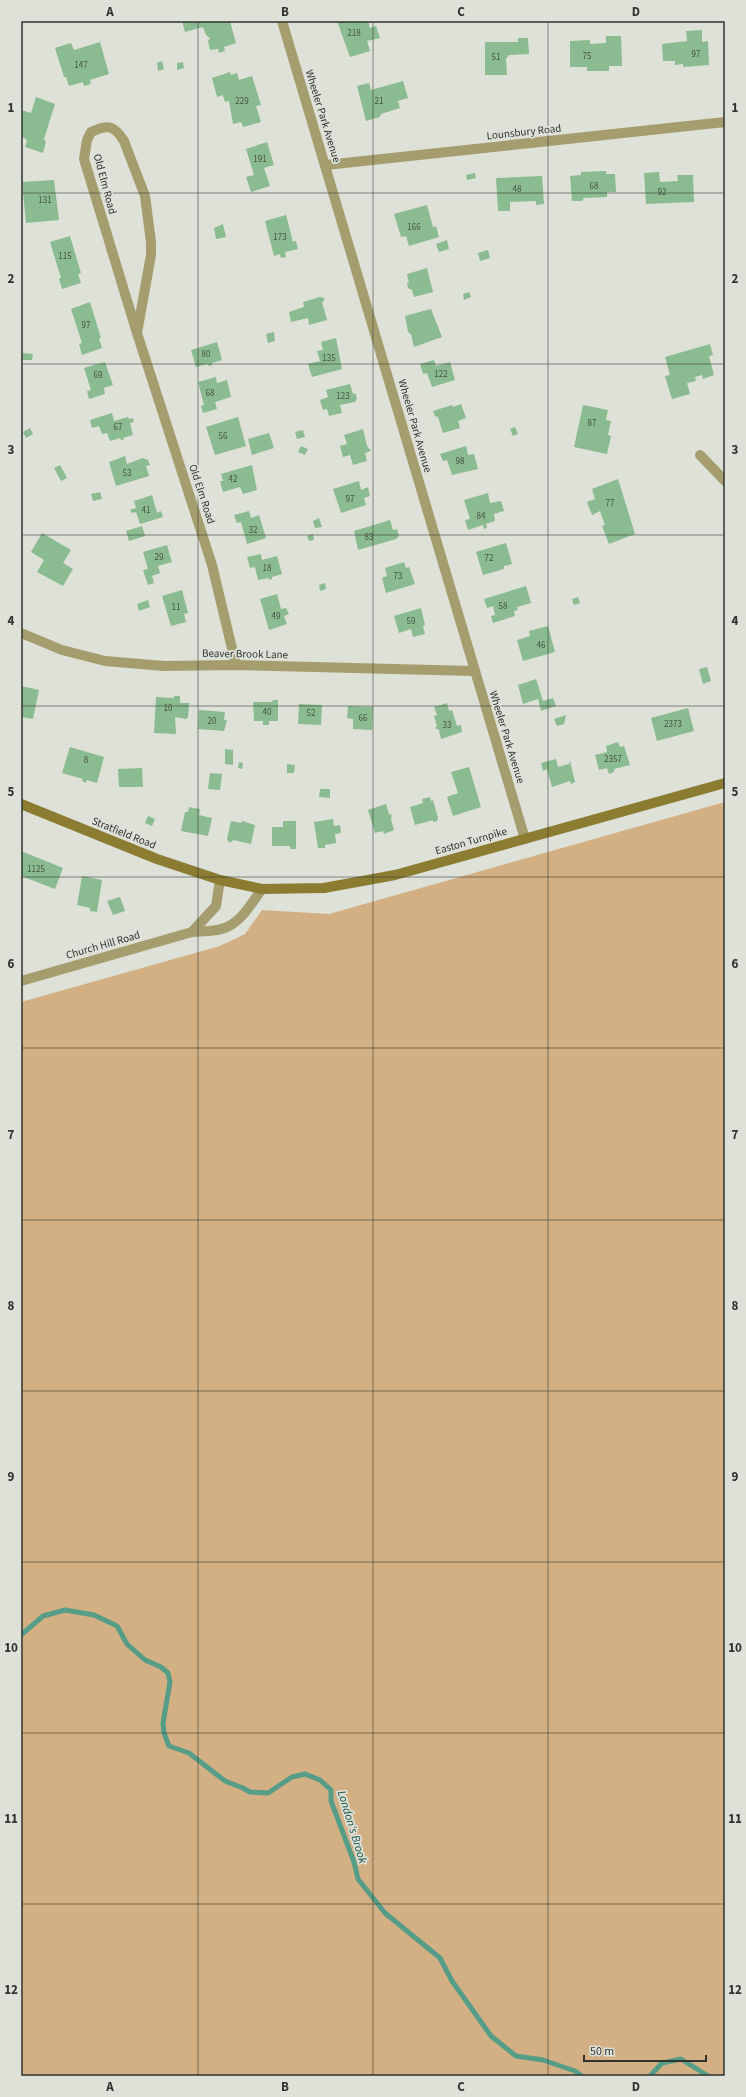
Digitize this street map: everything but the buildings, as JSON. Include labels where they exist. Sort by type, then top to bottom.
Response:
[{"type":"main road","name":"Easton Turnpike","points":[[220,880],[262,889],[324,888],[395,875],[725,783]]},
{"type":"main road","name":"Stratfield Road","points":[[21,804],[157,859],[220,880]]},
{"type":"street","name":"Wheeler Park Avenue","points":[[282,21],[326,165],[474,671],[525,838]]},
{"type":"street","name":"Lounsbury Road","points":[[326,165],[725,122]]},
{"type":"street","name":"Old Elm Road","points":[[137,333],[151,255],[145,196],[131,154],[124,141],[119,133],[112,128],[103,126],[91,132],[87,140],[84,159],[137,333],[212,565],[236,665]]},
{"type":"street","points":[[700,455],[725,481]]},
{"type":"street","name":"Beaver Brook Lane","points":[[21,632],[62,650],[105,661],[164,666],[236,665],[474,671]]},
{"type":"street","points":[[192,932],[216,906],[220,880]]},
{"type":"street","name":"Church Hill Road","points":[[21,981],[192,932],[212,931],[229,926],[248,908],[262,889]]},
{"type":"shaded area","points":[[725,802],[725,2076],[21,2076],[21,1002],[220,946],[245,934],[262,910],[329,914]]},
{"type":"waterway","name":"London's Brook","points":[[21,1635],[43,1616],[65,1610],[94,1615],[117,1626],[127,1644],[145,1660],[161,1667],[168,1673],[170,1682],[163,1723],[164,1733],[169,1746],[189,1753],[225,1781],[250,1792],[268,1793],[292,1777],[305,1774],[320,1780],[331,1790],[331,1801],[354,1862],[358,1879],[385,1913],[440,1958],[452,1981],[491,2036],[516,2056],[543,2060],[575,2071],[582,2076]]},
{"type":"waterway","name":"London's Brook","points":[[650,2076],[662,2063],[681,2059],[708,2076]]}]
